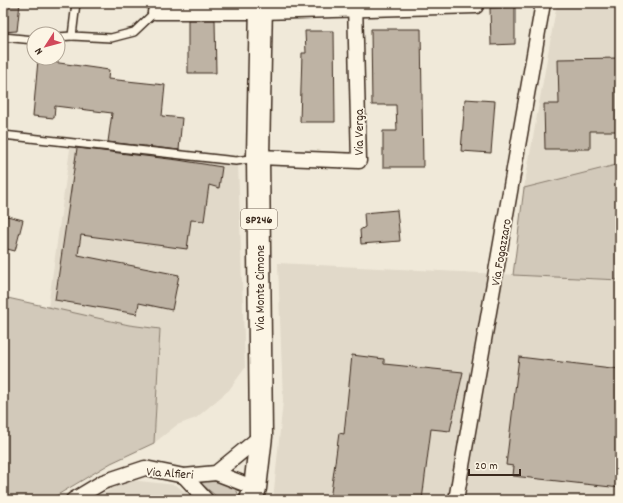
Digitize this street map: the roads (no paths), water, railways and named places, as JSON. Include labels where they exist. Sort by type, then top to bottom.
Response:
[{"type":"main road","name":"Via Monte Cimone","points":[[253,494],[261,436],[258,157],[261,8]]},
{"type":"street","points":[[155,7],[261,8],[476,6],[476,3]]},
{"type":"street","name":"Via Fogazzaro","points":[[456,500],[543,3]]},
{"type":"street","name":"Via Verga","points":[[258,157],[359,161],[355,7]]},
{"type":"street","points":[[253,494],[216,472],[261,436]]},
{"type":"street","name":"Via Alfieri","points":[[73,500],[103,482],[145,468],[184,476],[216,472]]},
{"type":"street","points":[[184,476],[206,500]]},
{"type":"lane","points":[[72,36],[76,3]]},
{"type":"lane","points":[[66,36],[111,38],[134,32],[155,7]]},
{"type":"lane","points":[[3,37],[26,39]]},
{"type":"lane","points":[[3,135],[236,161],[258,157]]}]
